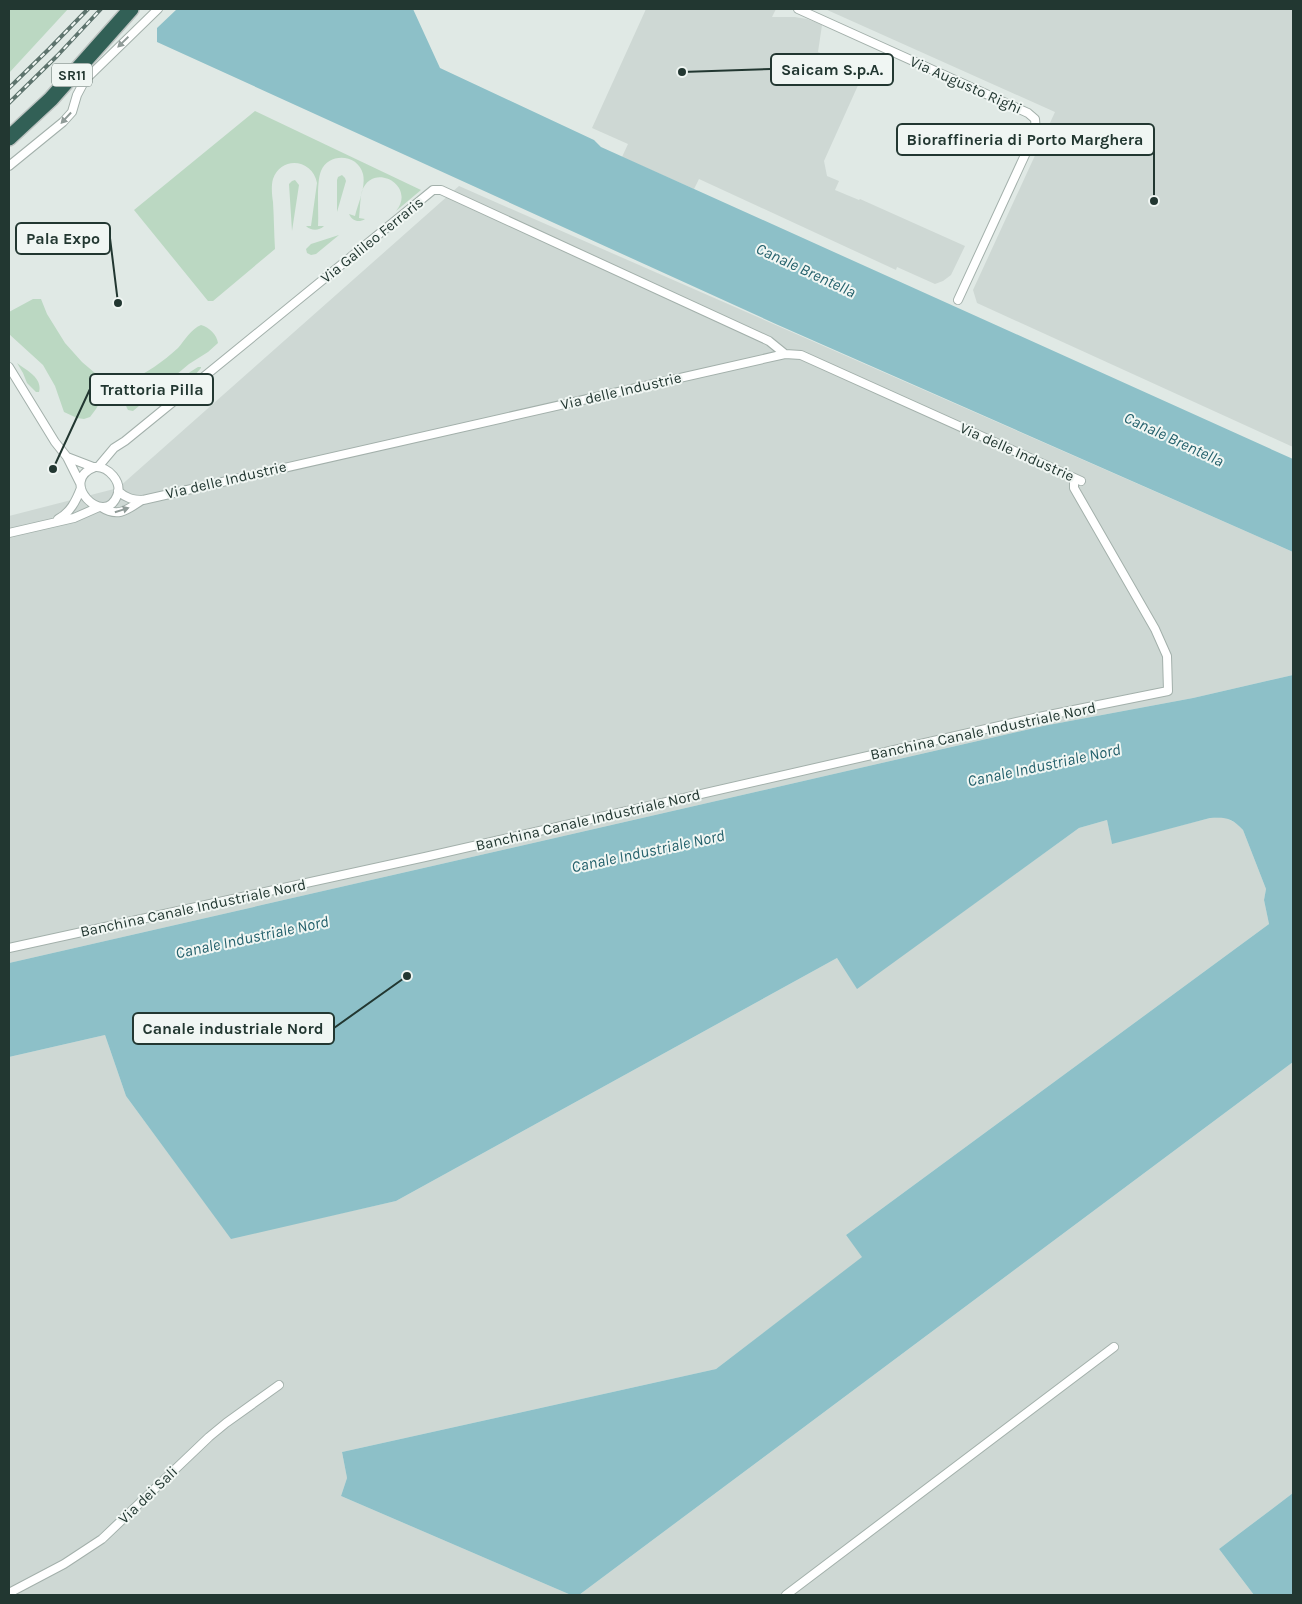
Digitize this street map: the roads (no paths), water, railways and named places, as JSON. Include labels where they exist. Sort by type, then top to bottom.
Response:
[{"type":"highway","name":"SR11","points":[[9,127],[45,92],[120,9]]},
{"type":"highway","name":"SR11","points":[[9,138],[51,99],[131,9]]},
{"type":"street","points":[[9,166],[63,122],[72,112],[86,80],[158,9]]},
{"type":"street","name":"Via Augusto Righi","points":[[798,9],[1028,113],[1035,119],[1036,131],[958,300]]},
{"type":"street","name":"Via Galileo Ferraris","points":[[96,467],[114,448],[436,189],[769,341],[785,354]]},
{"type":"street","name":"Via delle Industrie","points":[[9,533],[74,518],[100,507],[109,512],[119,512],[143,500],[785,354],[801,355],[1078,479],[1074,488],[1155,629],[1167,656],[1168,691]]},
{"type":"street","points":[[9,367],[55,442],[67,457],[80,486],[90,502],[100,507],[110,505],[118,491],[111,472],[103,467],[82,464],[67,457]]},
{"type":"street","name":"Via Galileo Ferraris","points":[[111,472],[110,461],[114,453],[125,441]]},
{"type":"street","points":[[80,486],[84,474],[96,467]]},
{"type":"street","name":"Via delle Industrie","points":[[52,523],[67,513],[75,501],[80,486]]},
{"type":"street","points":[[118,491],[132,500],[143,500]]},
{"type":"street","name":"Banchina Canale Industriale Nord","points":[[9,948],[425,857],[1034,718],[1168,691]]},
{"type":"street","points":[[786,1595],[1114,1347]]},
{"type":"street","name":"Via dei Sali","points":[[9,1593],[64,1564],[102,1539],[209,1437],[233,1417],[279,1385]]},
{"type":"water","name":"Canale Brentella","points":[[177,9],[413,9],[440,68],[594,140],[601,147],[1293,459],[1293,552],[778,325],[157,42],[157,28]]},
{"type":"water","name":"Canale Industriale Nord","points":[[1293,675],[1293,1062],[579,1595],[571,1595],[341,1496],[347,1478],[342,1452],[716,1369],[862,1257],[846,1235],[1269,924],[1264,900],[1266,889],[1243,830],[1239,826],[1228,819],[1210,818],[1112,844],[1107,820],[1079,828],[857,989],[837,958],[396,1201],[231,1239],[126,1096],[105,1035],[9,1057],[9,963],[1043,726],[1193,698]]},
{"type":"water","points":[[1293,1493],[1293,1595],[1254,1595],[1219,1549]]},
{"type":"railway","points":[[9,88],[88,9]]},
{"type":"railway","points":[[9,103],[101,9]]},
{"type":"place","name":"Saicam S.p.A.","points":[[682,72]]},
{"type":"place","name":"Bioraffineria di Porto Marghera","points":[[1154,201]]},
{"type":"place","name":"Pala Expo","points":[[118,303]]},
{"type":"place","name":"Trattoria Pilla","points":[[53,469]]},
{"type":"place","name":"Canale industriale Nord","points":[[407,976]]}]
